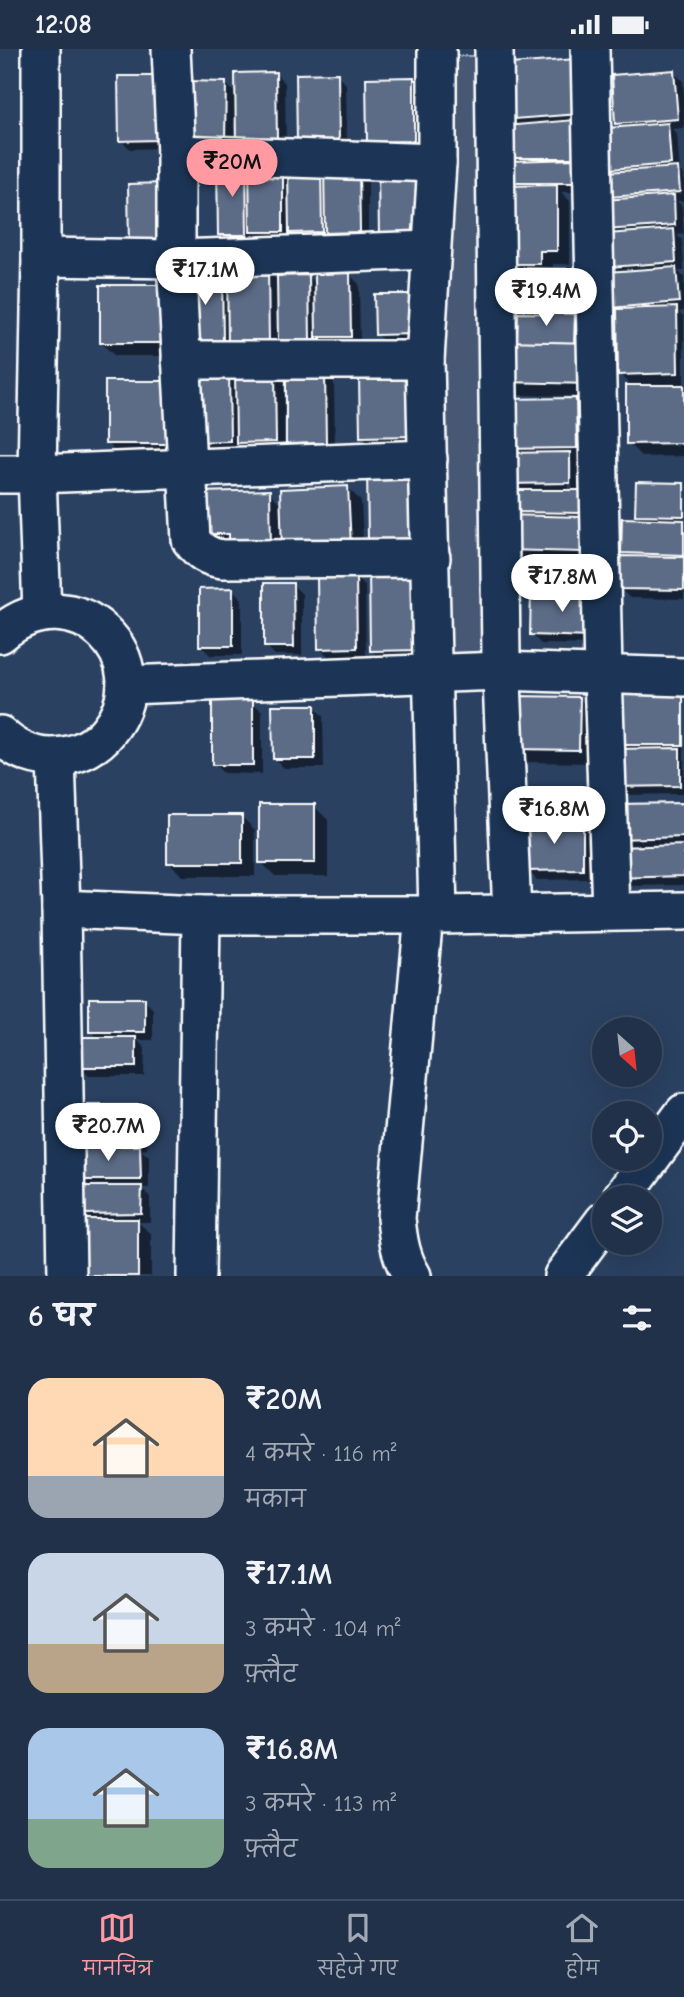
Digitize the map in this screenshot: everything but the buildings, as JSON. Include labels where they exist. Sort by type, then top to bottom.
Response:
[{"type":"street","points":[[41,49],[37,474],[42,613]]},
{"type":"street","points":[[171,49],[176,154],[176,259],[191,540],[198,550],[209,557],[222,559],[431,558]]},
{"type":"street","points":[[412,1276],[405,1265],[399,1244],[396,1219],[431,915],[431,558],[425,360],[437,163],[437,49]]},
{"type":"street","points":[[494,49],[501,671],[512,914]]},
{"type":"street","points":[[590,49],[611,911]]},
{"type":"street","points":[[176,154],[437,163]]},
{"type":"street","points":[[41,257],[176,259],[431,250]]},
{"type":"street","points":[[181,360],[425,360]]},
{"type":"street","points":[[0,474],[428,460]]},
{"type":"street","points":[[0,634],[26,617],[42,613],[56,612],[76,616],[106,634],[121,657],[126,685],[121,712],[114,724],[105,735],[83,751],[55,758],[38,756],[22,751],[0,734]]},
{"type":"street","points":[[126,685],[501,671],[684,677]]},
{"type":"street","points":[[55,758],[61,909],[67,1276]]},
{"type":"street","points":[[61,909],[201,915],[684,911]]},
{"type":"street","points":[[196,1276],[201,915]]},
{"type":"street","points":[[631,1185],[684,1113]]},
{"type":"street","points":[[563,1276],[592,1237]]},
{"type":"shaded area","points":[[440,56],[484,56],[488,663],[444,663]]}]
